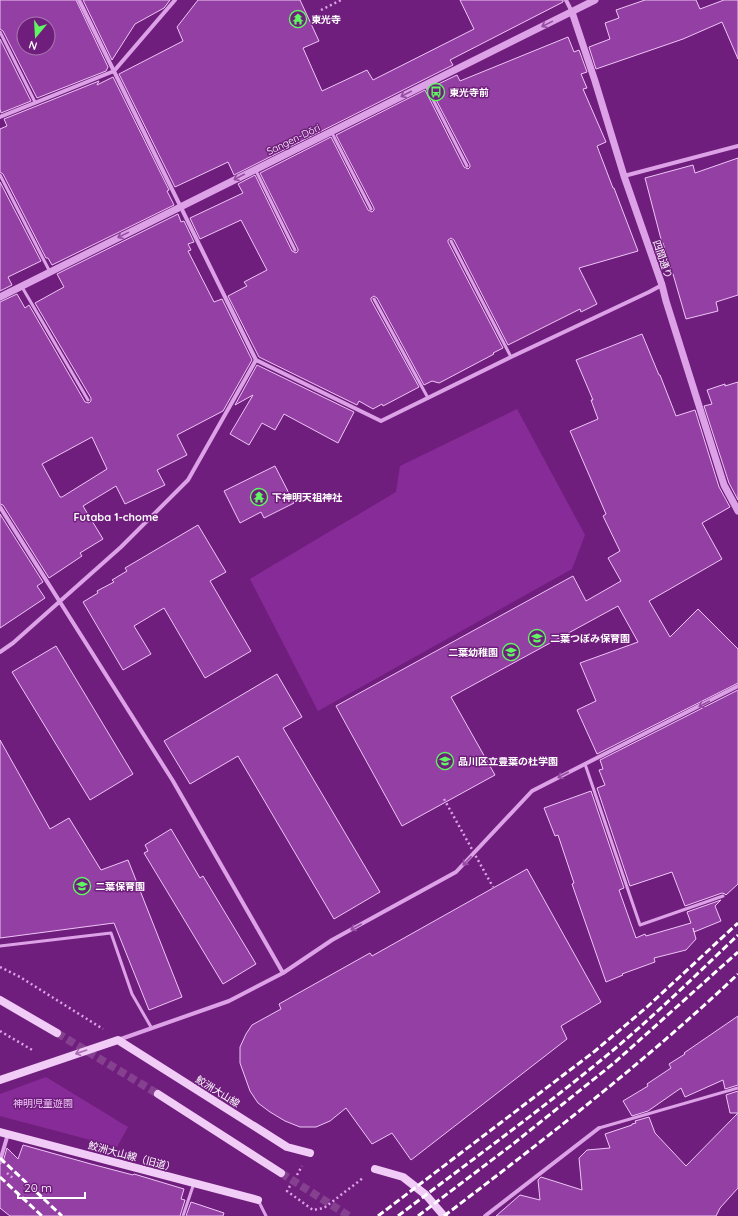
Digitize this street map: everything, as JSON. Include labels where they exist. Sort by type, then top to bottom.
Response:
[{"type":"main road","points":[[0,1000],[57,1033]]},
{"type":"main road","points":[[0,1080],[118,1040]]},
{"type":"main road","name":"鮫洲大山線","points":[[118,1040],[287,1147],[310,1153]]},
{"type":"main road","points":[[158,1094],[281,1173]]},
{"type":"main road","name":"鮫洲大山線（旧道）","points":[[4,1133],[258,1200]]},
{"type":"main road","points":[[374,1169],[403,1177],[426,1195],[444,1216]]},
{"type":"street","points":[[79,0],[256,360],[381,421],[662,285]]},
{"type":"street","points":[[0,117],[114,71],[175,0]]},
{"type":"street","points":[[566,0],[572,12]]},
{"type":"street","name":"Sangen-Dōri","points":[[0,297],[595,0]]},
{"type":"street","name":"四間通り","points":[[572,12],[595,80],[624,176],[662,285],[724,485],[738,511]]},
{"type":"street","points":[[624,176],[738,146]]},
{"type":"street","points":[[0,652],[13,643],[60,602],[120,547],[188,480],[256,360]]},
{"type":"street","points":[[0,507],[173,781],[283,973]]},
{"type":"street","points":[[118,1040],[229,1001],[283,973],[332,940],[456,872],[532,791],[738,686]]},
{"type":"street","points":[[485,1216],[599,1128]]},
{"type":"street","points":[[0,1161],[4,1133]]},
{"type":"lane","points":[[0,32],[35,102]]},
{"type":"lane","points":[[426,84],[467,166]]},
{"type":"lane","points":[[331,132],[371,209]]},
{"type":"lane","points":[[255,169],[295,250]]},
{"type":"lane","points":[[0,175],[50,272]]},
{"type":"lane","points":[[451,241],[511,357]]},
{"type":"lane","points":[[21,286],[88,400]]},
{"type":"lane","points":[[374,299],[428,398]]},
{"type":"lane","points":[[586,764],[640,925],[723,896]]},
{"type":"lane","points":[[0,946],[111,934],[132,994],[152,1027]]},
{"type":"lane","points":[[599,1128],[738,1088]]},
{"type":"lane","points":[[183,1216],[194,1183]]},
{"type":"lane","points":[[258,1200],[266,1216]]},
{"type":"path","points":[[321,10],[341,0]]},
{"type":"path","points":[[444,799],[493,887]]},
{"type":"path","points":[[0,967],[58,1000],[118,1040]]},
{"type":"path","points":[[0,1031],[52,1062]]},
{"type":"path","points":[[294,1179],[310,1153]]},
{"type":"path","points":[[290,1185],[287,1191],[313,1210],[324,1208],[374,1169]]},
{"type":"green space","points":[[517,409],[585,535],[572,569],[318,711],[250,579],[396,492],[400,466]]},
{"type":"green space","name":"神明児童遊園","points":[[46,1077],[128,1127],[117,1147],[0,1116],[0,1094]]},
{"type":"building","points":[[0,0],[76,0],[108,67],[106,71],[37,98],[3,31],[0,29]]},
{"type":"building","points":[[83,0],[170,0],[164,8],[135,24],[112,60]]},
{"type":"building","points":[[198,0],[300,0],[319,41],[303,48],[322,91],[367,70],[373,80],[474,29],[460,0],[563,0],[563,2],[450,60],[453,65],[234,175],[228,162],[175,187],[119,74],[183,41],[177,27]]},
{"type":"building","points":[[645,0],[696,0],[700,9],[724,0],[738,0],[738,59],[722,22],[683,39],[596,69],[589,47],[610,39],[605,23],[619,18],[616,10]]},
{"type":"building","points":[[568,37],[574,52],[579,50],[587,72],[581,74],[587,88],[583,89],[606,142],[597,146],[638,251],[579,268],[597,304],[581,312],[580,309],[508,345],[454,240],[451,238],[448,242],[503,348],[493,353],[494,354],[439,383],[432,381],[424,385],[377,298],[374,296],[371,300],[419,387],[383,406],[382,404],[373,409],[359,401],[357,405],[259,357],[228,296],[247,286],[244,282],[267,270],[241,220],[200,239],[190,218],[243,193],[238,184],[255,175],[292,251],[296,253],[298,249],[260,173],[331,137],[368,210],[372,212],[374,208],[336,135],[425,90],[464,167],[468,169],[470,165],[430,88],[457,75],[460,81]]},
{"type":"building","points":[[0,39],[31,101],[1,113],[0,109]]},
{"type":"building","points":[[113,77],[169,190],[167,191],[174,205],[52,265],[48,258],[46,258],[3,174],[0,172],[0,129],[7,126],[4,119],[99,81],[97,85]]},
{"type":"building","points":[[738,158],[738,295],[716,302],[718,311],[686,319],[662,243],[645,178],[693,165],[695,173]]},
{"type":"building","points":[[0,182],[41,261],[8,277],[12,285],[0,291]]},
{"type":"building","points":[[178,214],[181,222],[184,221],[194,242],[188,244],[191,250],[188,251],[214,302],[222,299],[252,360],[223,411],[177,435],[187,455],[157,470],[165,485],[125,504],[116,486],[83,506],[103,539],[80,553],[82,556],[49,578],[3,505],[0,504],[0,302],[17,294],[25,308],[29,305],[85,402],[89,403],[91,398],[35,303],[64,287],[57,274]],"holes":[[[92,437],[107,469],[60,497],[42,464]]]},
{"type":"building","points":[[642,334],[676,416],[695,410],[719,487],[730,507],[702,523],[722,559],[649,601],[670,637],[698,609],[738,649],[738,683],[597,754],[577,710],[596,701],[580,663],[638,642],[618,606],[451,697],[495,775],[402,826],[336,706],[573,576],[586,601],[621,581],[608,558],[620,551],[603,516],[606,514],[570,431],[598,419],[591,400],[593,400],[576,360]]},
{"type":"building","points":[[257,365],[354,412],[338,443],[284,414],[275,430],[262,423],[249,445],[230,434],[253,395],[235,405]]},
{"type":"building","points":[[738,382],[738,500],[729,483],[704,406],[712,404],[707,390],[725,384],[725,386]]},
{"type":"building","name":"下神明天祖神社","points":[[275,466],[294,503],[264,518],[261,512],[240,523],[224,491]]},
{"type":"building","points":[[0,514],[43,582],[37,586],[45,598],[0,628]]},
{"type":"building","points":[[198,525],[226,572],[210,581],[251,651],[205,678],[164,608],[134,626],[151,654],[123,670],[83,602],[98,593],[97,591],[114,582],[112,580],[127,571],[125,568]]},
{"type":"building","points":[[56,646],[133,774],[90,800],[12,672]]},
{"type":"building","points":[[277,674],[302,717],[283,728],[380,892],[334,919],[238,756],[190,784],[164,741]]},
{"type":"building","points":[[738,690],[738,884],[726,895],[722,893],[685,906],[672,872],[630,886],[597,788],[605,785],[599,770],[603,769],[600,760]]},
{"type":"building","points":[[0,740],[50,829],[69,818],[101,870],[128,860],[182,997],[149,1010],[114,923],[0,938]]},
{"type":"building","points":[[591,791],[624,888],[619,890],[636,938],[645,934],[646,936],[691,923],[687,912],[721,900],[715,906],[721,921],[694,932],[696,939],[686,950],[654,958],[655,962],[622,974],[623,975],[606,982],[572,884],[574,883],[558,835],[555,836],[544,808]]},
{"type":"building","points":[[171,829],[200,878],[203,876],[256,964],[223,984],[144,853],[148,851],[145,845]]},
{"type":"building","points":[[527,869],[601,1002],[561,1026],[567,1039],[411,1160],[392,1133],[372,1144],[346,1108],[330,1121],[316,1127],[300,1127],[285,1121],[258,1103],[250,1091],[240,1063],[240,1047],[252,1025],[281,1009],[279,1004],[370,953],[372,956]]},
{"type":"building","points":[[738,1016],[738,1085],[725,1089],[723,1080],[685,1097],[681,1088],[648,1111],[632,1116],[623,1101],[648,1086],[647,1084],[671,1068],[669,1064]]},
{"type":"building","points":[[738,1091],[738,1113],[730,1113],[726,1095]]},
{"type":"building","points":[[738,1113],[738,1188],[720,1208],[716,1216],[496,1216],[520,1195],[540,1200],[538,1180],[541,1177],[582,1190],[579,1158],[587,1150],[610,1148],[605,1134],[632,1125],[636,1123],[635,1121],[649,1117],[655,1133],[686,1166]]},
{"type":"building","points":[[23,1145],[133,1175],[134,1174],[184,1189],[181,1199],[185,1200],[180,1216],[10,1216],[0,1208],[0,1164],[3,1162],[7,1148],[18,1159]]},
{"type":"building","points":[[191,1202],[224,1213],[223,1216],[186,1216]]},
{"type":"tunnel","points":[[57,1033],[158,1094]]},
{"type":"tunnel","points":[[281,1173],[349,1216]]},
{"type":"railway","points":[[378,1216],[595,1051],[647,1007],[738,923]]},
{"type":"railway","points":[[398,1216],[600,1061],[653,1015],[738,935]]},
{"type":"railway","points":[[418,1216],[513,1144],[614,1063],[738,952]]},
{"type":"railway","points":[[444,1216],[594,1099],[667,1038],[738,974]]},
{"type":"railway","points":[[0,1158],[62,1216]]},
{"type":"railway","points":[[0,1177],[42,1216]]},
{"type":"place","name":"東光寺","points":[[298,19]]},
{"type":"place","name":"東光寺前","points":[[436,92]]},
{"type":"place","name":"下神明天祖神社","points":[[259,497]]},
{"type":"place","name":"二葉つぼみ保育園","points":[[537,638]]},
{"type":"place","name":"二葉幼稚園","points":[[511,652]]},
{"type":"place","name":"品川区立豊葉の杜学園","points":[[445,761]]},
{"type":"place","name":"二葉保育園","points":[[82,886]]},
{"type":"district","name":"Futaba 1-chome","points":[[116,517]]}]
